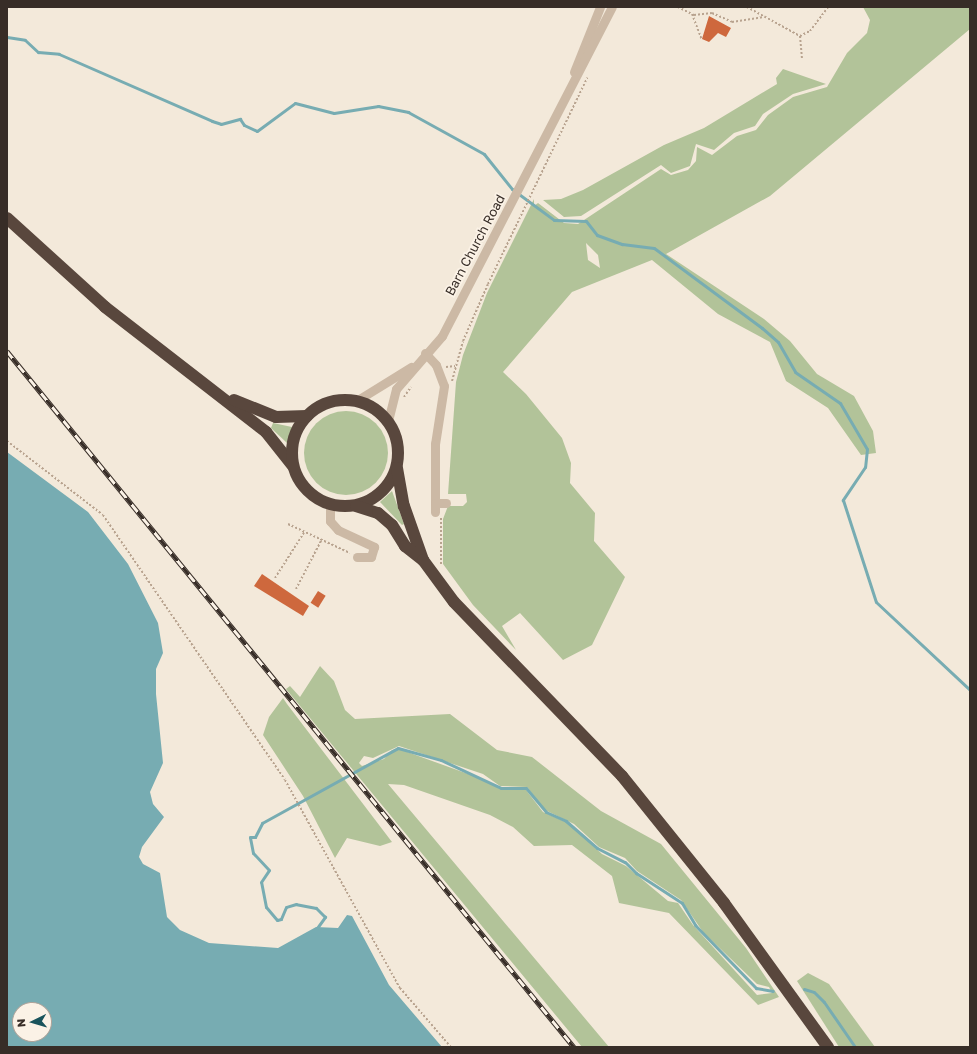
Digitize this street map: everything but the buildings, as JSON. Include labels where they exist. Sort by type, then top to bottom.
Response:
[{"type":"highway","points":[[7,218],[105,307],[224,396],[274,439],[293,466],[306,490],[330,504],[356,506],[382,515],[405,546],[423,560],[454,602],[622,776],[724,903],[828,1047]]},
{"type":"highway","points":[[224,396],[276,417],[307,416]]},
{"type":"highway","points":[[293,466],[295,436],[307,416],[328,403],[356,401],[370,406],[388,421],[398,445],[397,467],[404,506],[423,560]]},
{"type":"highway","points":[[356,506],[380,494],[397,467]]},
{"type":"street","name":"Barn Church Road","points":[[550,132],[600,7]]},
{"type":"street","name":"Barn Church Road","points":[[388,421],[396,389],[425,353],[442,336],[550,132],[612,7]]},
{"type":"street","points":[[425,353],[436,365],[444,386],[435,444],[439,505]]},
{"type":"street","points":[[356,401],[417,363]]},
{"type":"street","points":[[330,504],[330,521],[338,530],[374,547],[371,557],[357,557]]},
{"type":"path","points":[[678,7],[692,14],[712,13],[732,22],[765,17]]},
{"type":"path","points":[[747,7],[800,36]]},
{"type":"path","points":[[800,36],[810,31],[828,7]]},
{"type":"path","points":[[692,14],[701,38]]},
{"type":"path","points":[[800,36],[802,60]]},
{"type":"path","points":[[451,386],[456,366],[488,284],[591,70]]},
{"type":"path","points":[[441,367],[456,366]]},
{"type":"path","points":[[400,400],[415,383]]},
{"type":"path","points":[[7,441],[103,515],[301,808],[400,988],[451,1047]]},
{"type":"path","points":[[439,505],[440,564],[443,570]]},
{"type":"path","points":[[288,524],[357,557]]},
{"type":"path","points":[[275,578],[305,531]]},
{"type":"path","points":[[296,589],[322,539]]},
{"type":"green space","points":[[863,7],[970,7],[970,29],[770,196],[666,254],[764,319],[790,341],[817,374],[854,396],[873,431],[876,453],[861,455],[828,408],[786,381],[770,342],[718,314],[652,260],[572,292],[503,372],[526,394],[562,438],[571,463],[570,483],[595,513],[594,541],[625,577],[592,645],[563,660],[520,613],[502,626],[516,650],[473,605],[443,564],[443,519],[448,506],[463,506],[467,502],[466,494],[448,494],[456,382],[463,355],[487,293],[534,199],[534,206],[538,203],[564,223],[578,224],[661,169],[671,175],[688,170],[696,161],[697,147],[712,155],[737,136],[756,130],[768,115],[793,97],[827,87],[847,53],[867,33],[870,20]],"holes":[[[586,243],[598,255],[600,268],[588,260]]]},
{"type":"green space","points":[[783,69],[826,84],[793,94],[763,114],[755,126],[734,133],[714,150],[696,144],[690,166],[671,173],[661,165],[581,216],[564,217],[543,200],[561,199],[583,190],[664,145],[704,128],[777,84],[776,78]]},
{"type":"green space","points":[[346,411],[362,414],[376,423],[385,437],[388,453],[385,469],[376,483],[362,492],[346,495],[330,492],[316,483],[307,469],[304,453],[307,437],[316,423],[330,414]]},
{"type":"green space","points":[[273,423],[292,427],[287,443],[271,428]]},
{"type":"green space","points":[[392,491],[404,524],[402,525],[380,502]]},
{"type":"green space","points":[[320,666],[334,681],[345,710],[355,719],[450,714],[497,750],[532,757],[601,811],[661,844],[746,948],[779,997],[758,1005],[669,913],[619,903],[612,876],[572,845],[534,846],[513,827],[490,815],[404,785],[388,784],[609,1047],[582,1047],[286,689],[290,686],[300,697]],"holes":[[[399,746],[483,774],[500,786],[527,787],[545,810],[574,824],[599,847],[625,858],[637,871],[681,900],[703,932],[757,984],[769,987],[772,993],[757,995],[693,925],[678,903],[668,901],[626,866],[602,854],[568,823],[543,812],[526,790],[502,790],[482,779],[399,749],[392,750],[384,759],[362,766],[359,763],[364,756],[373,758]]]},
{"type":"green space","points":[[283,698],[392,842],[380,846],[347,838],[335,858],[303,796],[263,735],[269,717]]},
{"type":"green space","points":[[808,973],[829,984],[875,1047],[839,1047],[797,981]]},
{"type":"water","points":[[7,452],[88,512],[128,564],[158,623],[163,653],[156,669],[156,694],[163,763],[150,792],[153,804],[164,817],[142,847],[139,857],[143,864],[160,873],[167,917],[180,930],[209,943],[278,948],[316,927],[338,928],[347,915],[352,916],[389,985],[442,1047],[7,1047]]},
{"type":"waterway","points":[[7,37],[25,40],[38,52],[59,54],[212,121],[221,124],[240,119],[244,125],[257,131],[295,103],[334,113],[378,106],[408,112],[484,154],[512,189],[554,220],[586,221],[597,235],[622,244],[654,248],[762,328],[778,342],[795,372],[840,403],[867,449],[865,467],[843,500],[876,602],[970,690]]},
{"type":"waterway","points":[[317,928],[325,917],[316,908],[296,904],[286,907],[281,919],[277,920],[266,907],[261,882],[269,870],[253,853],[250,837],[255,837],[262,823],[398,748],[441,760],[501,788],[526,788],[546,812],[566,821],[597,848],[625,862],[636,873],[682,903],[695,925],[756,988],[773,991]]},
{"type":"waterway","points":[[804,989],[814,992],[824,1002],[855,1047]]},
{"type":"railway","points":[[7,351],[574,1047]]}]
